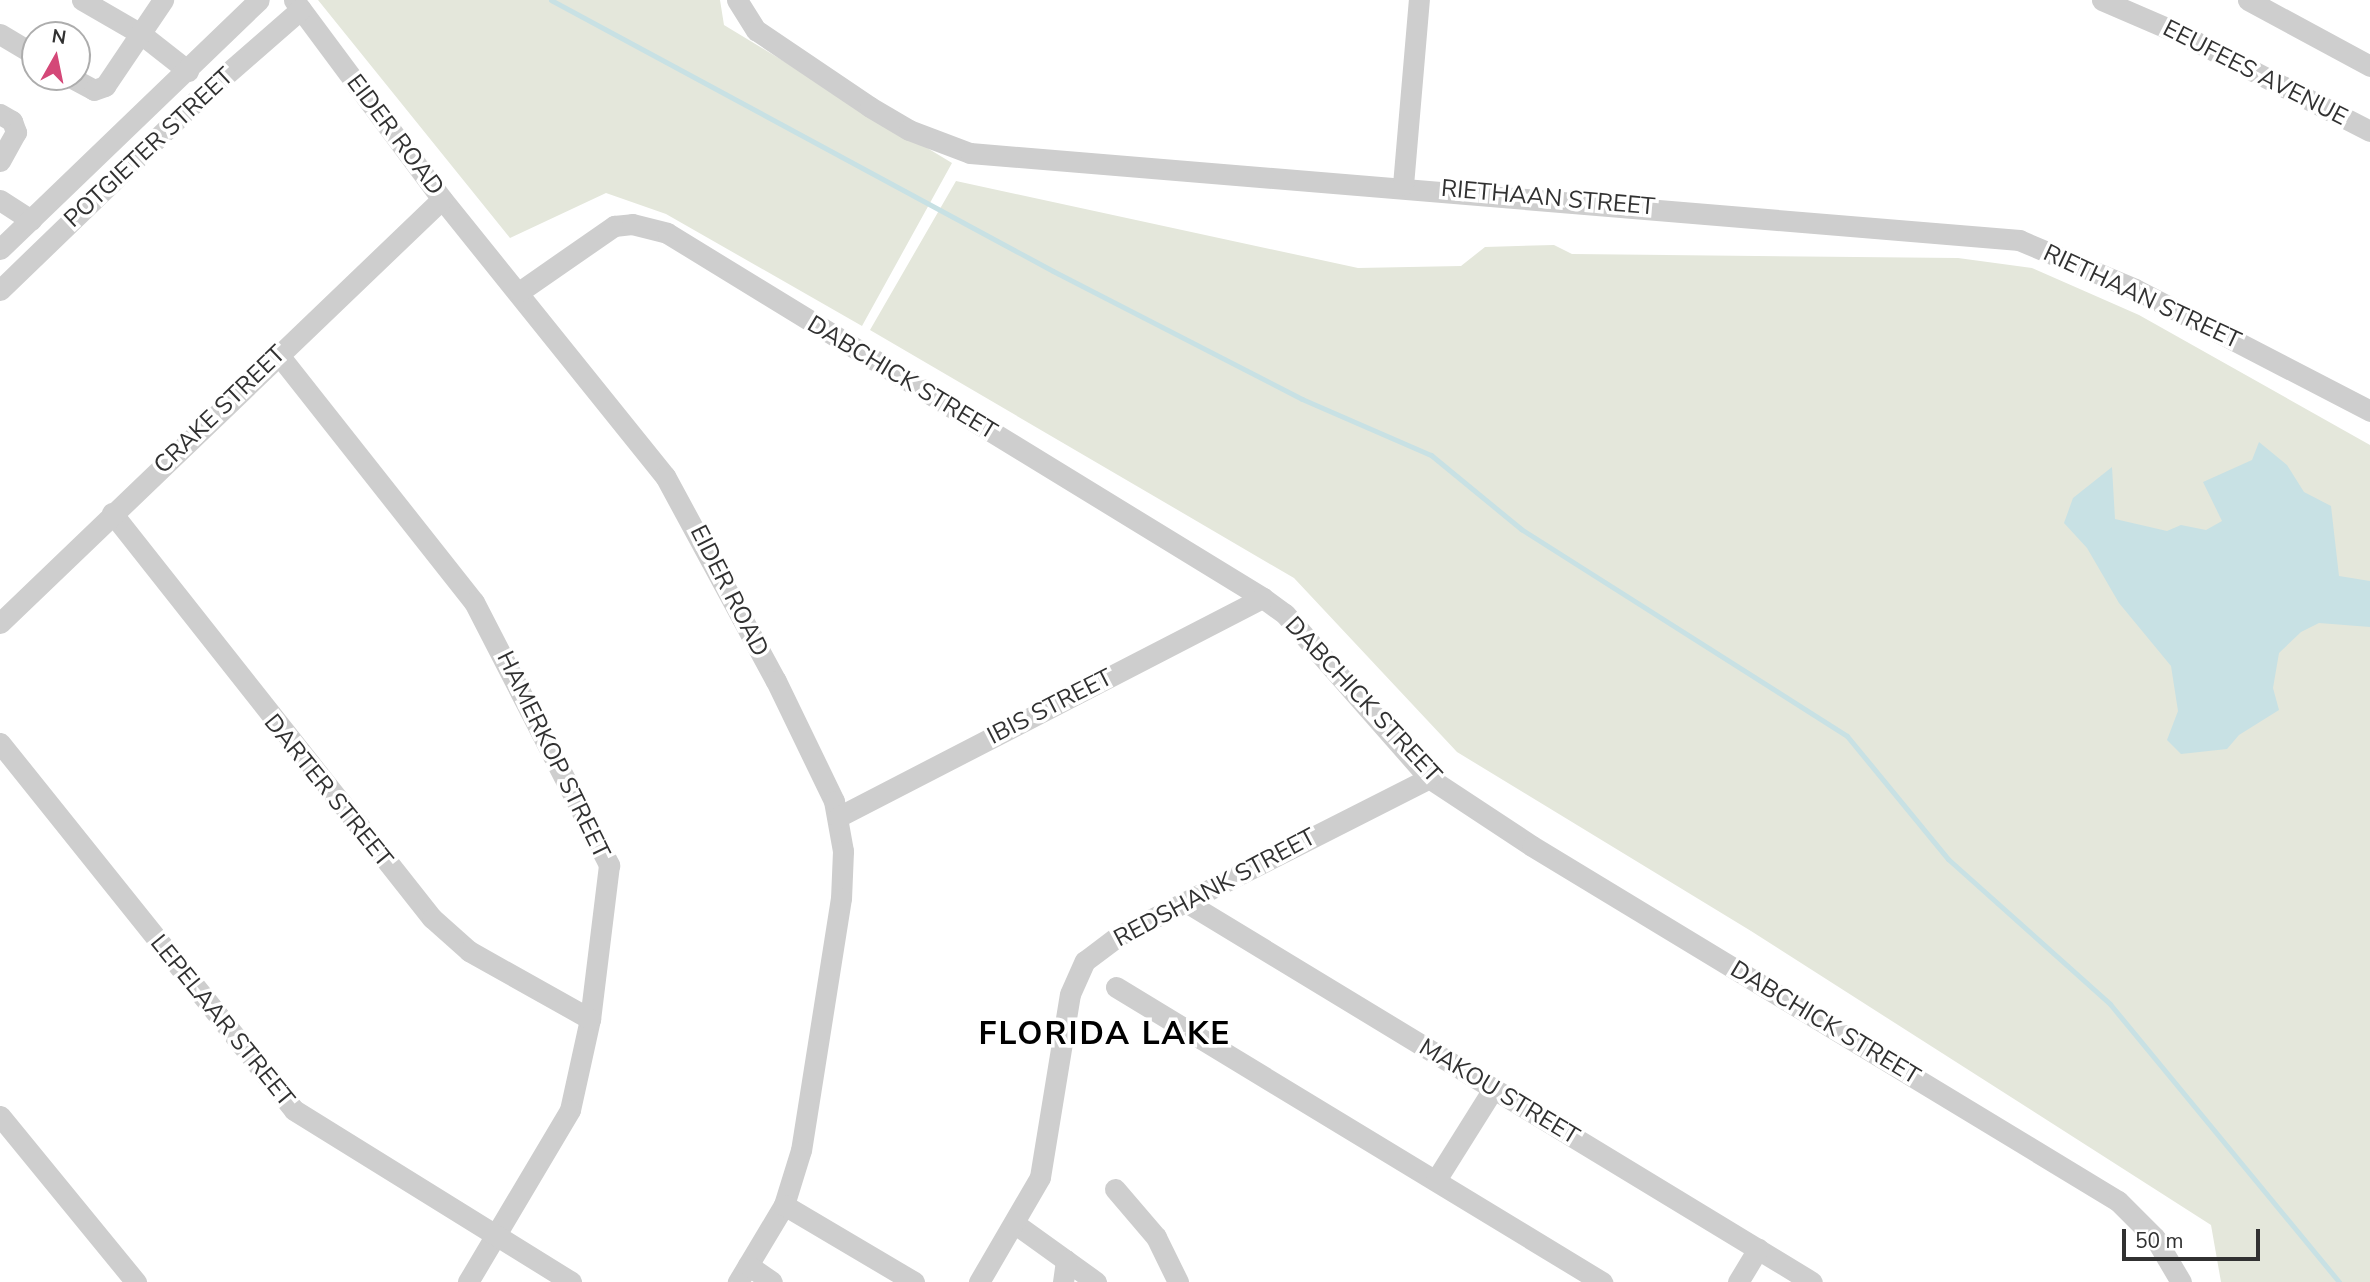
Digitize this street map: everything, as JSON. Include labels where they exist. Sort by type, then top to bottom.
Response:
[{"type":"street","points":[[82,0],[141,34],[188,71]]},
{"type":"street","points":[[91,88],[94,90],[105,86],[163,0]]},
{"type":"street","name":"POTGIETER STREET","points":[[0,249],[259,0]]},
{"type":"street","name":"RIETHAAN STREET","points":[[737,0],[756,30],[870,107],[909,130],[970,153],[1403,185],[2019,240],[2135,289],[2370,411]]},
{"type":"street","points":[[1403,185],[1419,0]]},
{"type":"street","name":"EEUFEES AVENUE","points":[[2102,0],[2183,34],[2370,131]]},
{"type":"street","points":[[2248,0],[2370,66]]},
{"type":"street","name":"POTGIETER STREET","points":[[0,290],[298,4]]},
{"type":"street","name":"EIDER ROAD","points":[[298,4],[442,199],[519,292],[674,490],[813,754],[838,817],[843,871],[836,940],[801,1150],[784,1205],[743,1274]]},
{"type":"street","points":[[0,34],[21,47]]},
{"type":"street","points":[[0,114],[12,121],[16,132],[0,161]]},
{"type":"street","name":"CRAKE STREET","points":[[0,622],[442,199]]},
{"type":"street","points":[[0,200],[31,220]]},
{"type":"street","name":"DABCHICK STREET","points":[[519,292],[614,226],[651,226],[1263,598],[1294,624],[1429,778],[1532,846],[2118,1202],[2155,1238],[2181,1282]]},
{"type":"street","name":"HAMERKOP STREET","points":[[278,354],[474,602],[600,842],[610,873],[590,1019],[570,1110],[468,1282]]},
{"type":"street","name":"DARTER STREET","points":[[112,513],[432,918],[469,951],[590,1019]]},
{"type":"street","name":"IBIS STREET","points":[[838,817],[1263,598]]},
{"type":"street","name":"LEPELAAR STREET","points":[[0,743],[279,1096],[313,1125],[571,1282]]},
{"type":"street","name":"REDSHANK STREET","points":[[979,1282],[1014,1223],[1044,1164],[1077,975],[1085,961],[1118,936],[1429,778]]},
{"type":"street","name":"MAKOU STREET","points":[[1186,902],[1812,1282]]},
{"type":"street","points":[[1116,987],[1602,1282]]},
{"type":"street","points":[[1436,1180],[1493,1089]]},
{"type":"street","points":[[0,1116],[136,1282]]},
{"type":"street","points":[[1115,1189],[1156,1237],[1178,1282]]},
{"type":"street","points":[[784,1205],[914,1282]]},
{"type":"street","points":[[1014,1223],[1096,1282]]},
{"type":"street","points":[[1738,1282],[1758,1249]]},
{"type":"street","points":[[1063,1282],[1066,1260]]},
{"type":"street","points":[[743,1274],[774,1281]]},
{"type":"shaded area","points":[[318,0],[720,0],[724,25],[952,163],[862,326],[666,214],[606,193],[510,238]]},
{"type":"shaded area","points":[[956,181],[1358,268],[1461,266],[1485,247],[1554,245],[1572,254],[1958,258],[2032,268],[2139,315],[2370,445],[2370,1282],[2221,1282],[2211,1225],[1751,931],[1457,752],[1294,578],[870,330]]},
{"type":"water","points":[[2259,442],[2287,465],[2304,492],[2331,506],[2339,576],[2370,581],[2370,627],[2319,623],[2301,632],[2279,653],[2273,688],[2279,710],[2239,735],[2227,749],[2181,754],[2167,740],[2178,711],[2171,666],[2119,603],[2087,548],[2064,523],[2073,498],[2112,467],[2115,519],[2167,531],[2181,525],[2206,530],[2222,521],[2203,482],[2252,460]]},
{"type":"waterway","points":[[551,0],[1053,271],[1302,399],[1431,455],[1521,529],[1847,736],[1948,859],[2110,1004],[2339,1282]]},
{"type":"district","name":"FLORIDA LAKE","points":[[1105,1034]]}]
